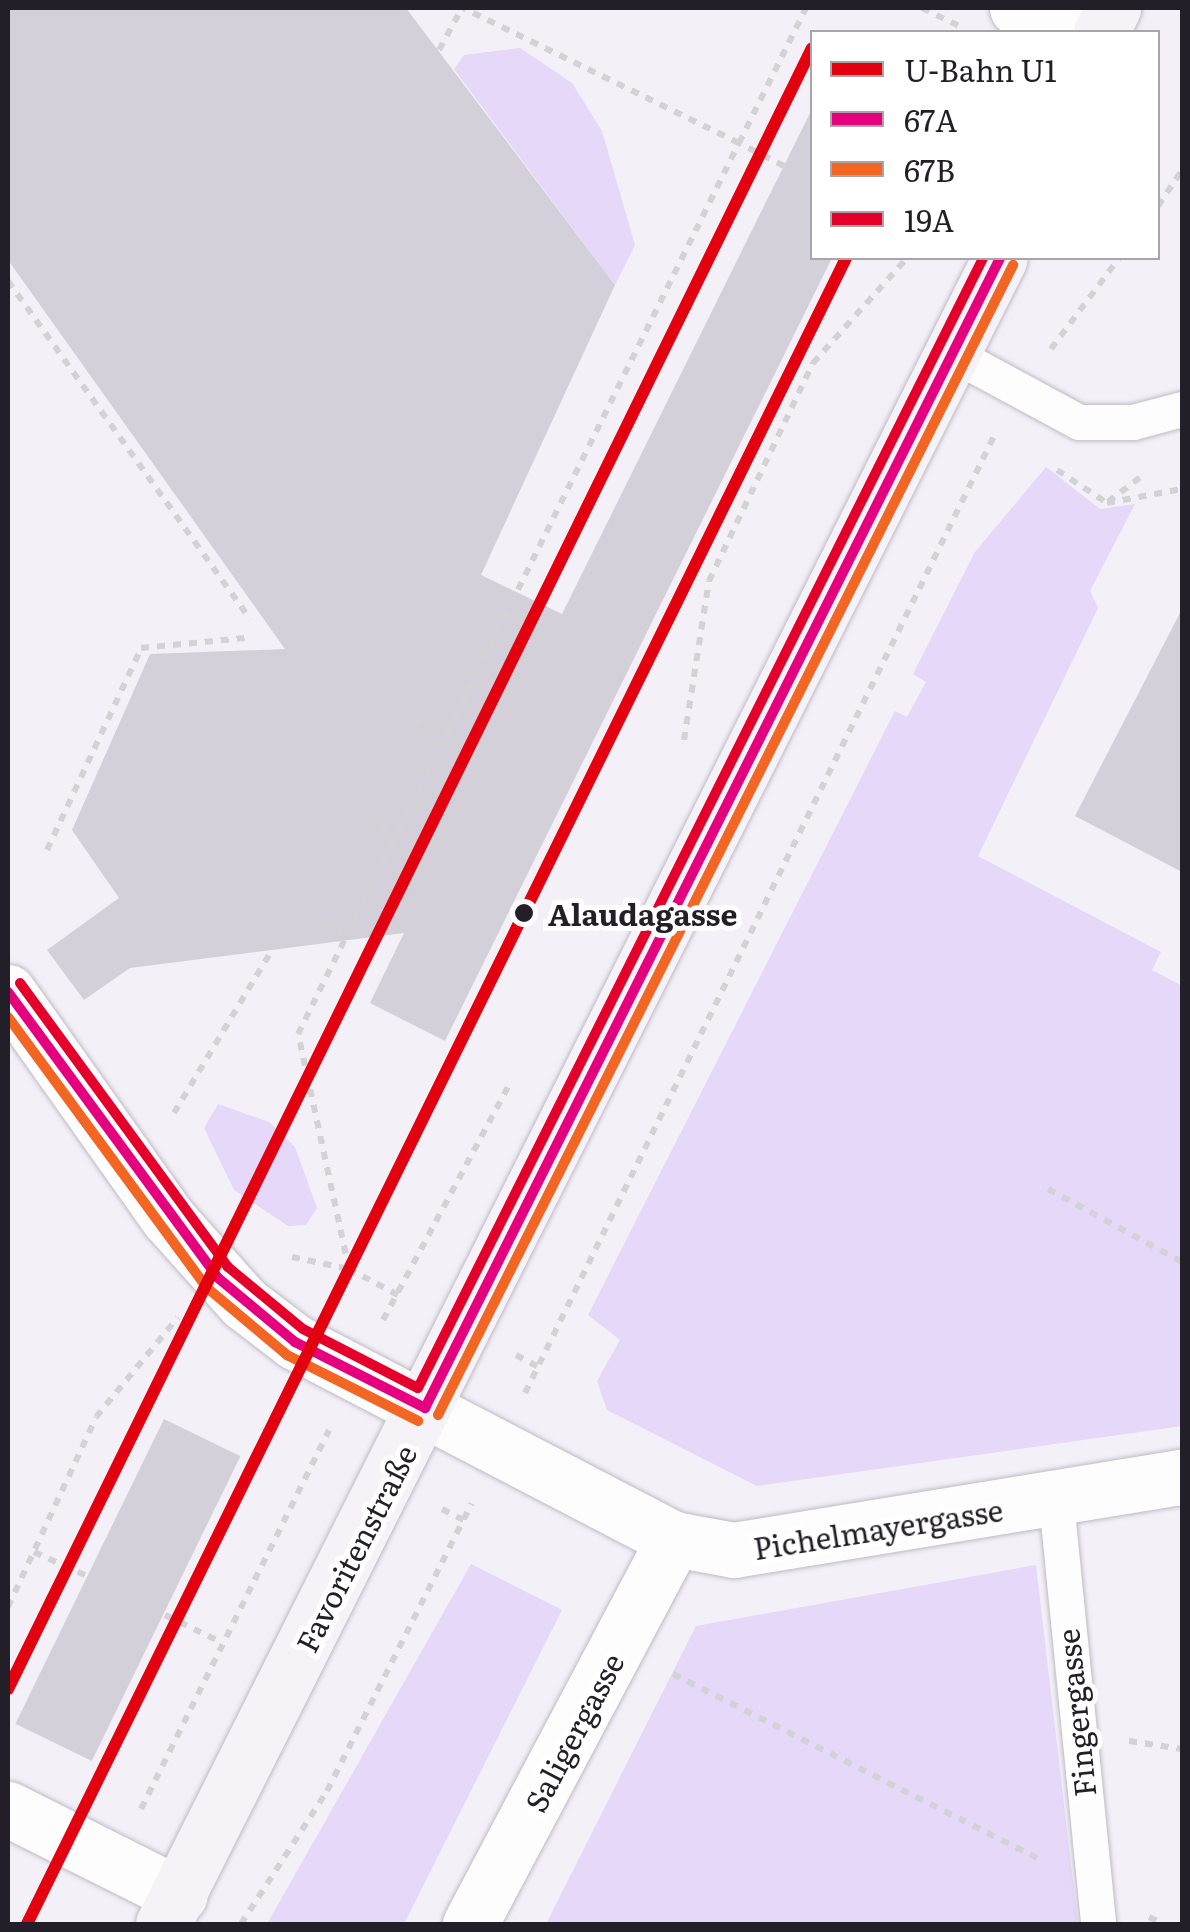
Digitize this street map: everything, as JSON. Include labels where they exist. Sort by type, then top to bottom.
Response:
[{"type":"main road","name":"Favoritenstraße","points":[[171,1910],[955,355],[999,260]]},
{"type":"street","points":[[993,19],[1055,30]]},
{"type":"street","points":[[8,992],[217,1277],[295,1342],[424,1408]]},
{"type":"street","name":"Pichelmayergasse","points":[[424,1408],[674,1539],[734,1550],[1056,1501],[1182,1476]]},
{"type":"street","name":"Saligergasse","points":[[470,1924],[674,1539]]},
{"type":"street","points":[[8,1809],[114,1863],[171,1910]]},
{"type":"lane","points":[[955,355],[1019,392],[1096,424],[1182,408]]},
{"type":"lane","name":"Fingergasse","points":[[1056,1501],[1098,1924]]},
{"type":"path","points":[[439,50],[462,8],[784,166]]},
{"type":"path","points":[[349,1269],[298,1034],[806,8]]},
{"type":"path","points":[[922,8],[993,19]]},
{"type":"path","points":[[1160,203],[1182,170]]},
{"type":"path","points":[[680,758],[708,581],[814,363],[904,260]]},
{"type":"path","points":[[241,1924],[327,1790],[500,1448],[1019,392],[1118,260]]},
{"type":"path","points":[[8,281],[250,620]]},
{"type":"path","points":[[48,850],[141,648],[245,638]]},
{"type":"path","points":[[413,720],[447,734]]},
{"type":"path","points":[[367,820],[397,834]]},
{"type":"path","points":[[320,923],[347,934]]},
{"type":"path","points":[[179,1125],[172,1109],[270,953]]},
{"type":"path","points":[[281,1251],[349,1269],[396,1294],[516,1072]]},
{"type":"path","points":[[1048,1189],[1182,1262]]},
{"type":"path","points":[[8,1607],[96,1416],[217,1277]]},
{"type":"path","points":[[114,1863],[356,1374]]},
{"type":"path","points":[[34,1552],[88,1577]]},
{"type":"path","points":[[165,1614],[223,1643]]},
{"type":"path","points":[[663,1669],[1163,1924]]},
{"type":"shaded area","points":[[520,48],[572,83],[602,131],[635,245],[615,285],[454,69],[464,55]]},
{"type":"shaded area","points":[[1046,467],[1100,509],[1135,504],[1090,591],[1098,608],[978,856],[1161,952],[1152,970],[1182,986],[1182,1426],[757,1486],[607,1410],[597,1381],[620,1340],[588,1315],[895,711],[907,717],[926,682],[913,674],[975,552]]},
{"type":"shaded area","points":[[218,1104],[269,1122],[295,1147],[317,1208],[306,1225],[288,1226],[234,1190],[204,1128]]},
{"type":"shaded area","points":[[471,1564],[562,1610],[404,1924],[267,1924]]},
{"type":"shaded area","points":[[1036,1565],[1078,1924],[546,1924],[696,1626]]},
{"type":"building","points":[[8,8],[406,8],[615,285],[481,575],[562,614],[810,113],[810,260],[831,260],[445,1041],[370,1003],[404,933],[130,968],[84,1000],[47,950],[119,898],[72,830],[150,654],[285,649],[8,260]]},
{"type":"building","points":[[1182,609],[1182,872],[1075,816]]},
{"type":"building","points":[[164,1419],[240,1456],[92,1761],[15,1724]]},
{"type":"metro line","name":"U1","points":[[8,1689],[810,52]]},
{"type":"metro line","name":"U1","points":[[27,1924],[845,260]]},
{"type":"transit line","name":"19A","points":[[20,983],[228,1267],[303,1329],[418,1388],[982,260]]},
{"type":"transit line","name":"67A","points":[[425,1408],[999,260]]},
{"type":"transit line","name":"67B","points":[[438,1415],[1013,265]]},
{"type":"transit line","name":"67A","points":[[8,992],[217,1277],[295,1342],[425,1408]]},
{"type":"transit line","name":"67B","points":[[8,1017],[206,1287],[287,1355],[418,1421]]},
{"type":"place","name":"Alaudagasse","points":[[524,913]]}]
